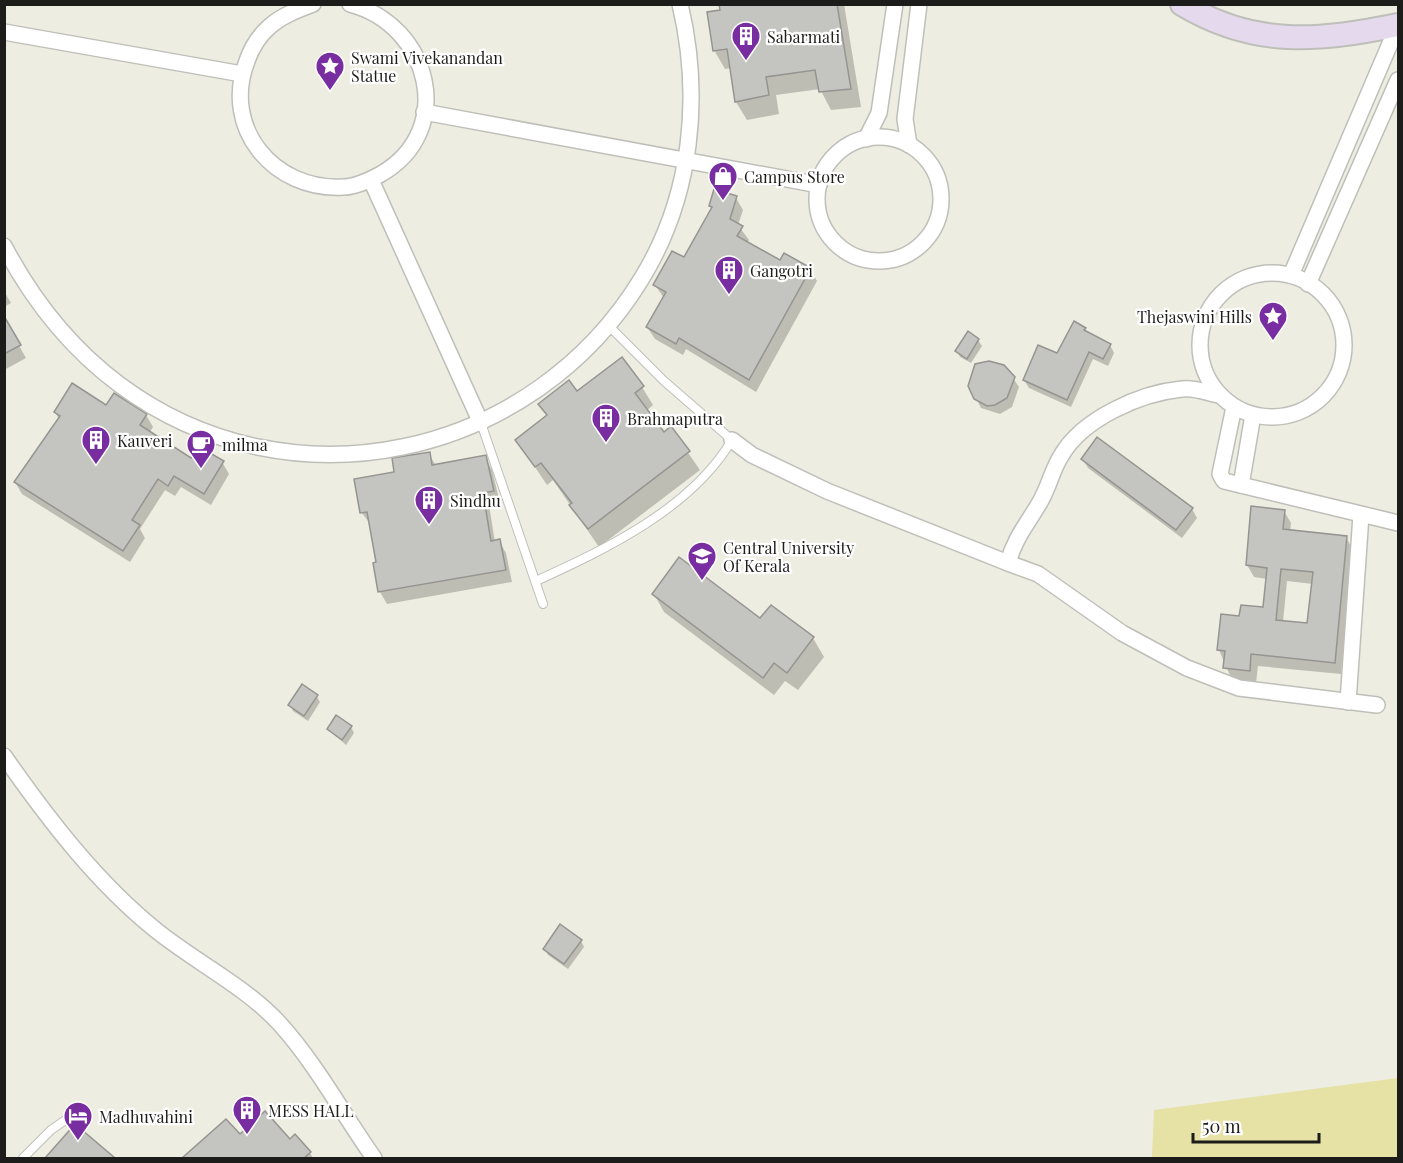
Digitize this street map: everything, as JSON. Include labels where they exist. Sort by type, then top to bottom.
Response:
[{"type":"main road","points":[[1182,4],[1212,21],[1233,28],[1302,39],[1347,36],[1398,25]]},
{"type":"street","points":[[313,4],[290,12],[268,28],[251,49],[242,74],[239,99],[244,124],[256,147],[273,167],[295,180],[320,187],[346,187],[371,180],[390,169],[406,153],[418,134],[424,112],[425,87],[419,62],[407,39],[389,21],[367,9],[350,4]]},
{"type":"street","points":[[4,246],[42,309],[92,363],[151,406],[218,436],[282,451],[340,455],[369,453],[426,442],[481,423],[510,408],[555,378],[609,326],[631,297],[658,248],[678,197],[686,161],[693,95],[688,40],[680,4]]},
{"type":"street","points":[[866,139],[879,113],[895,4]]},
{"type":"street","points":[[909,145],[905,119],[919,4]]},
{"type":"street","points":[[1291,275],[1398,25]]},
{"type":"street","points":[[4,32],[242,74]]},
{"type":"street","points":[[1308,284],[1398,80]]},
{"type":"street","points":[[424,112],[819,185]]},
{"type":"street","points":[[880,138],[909,145],[932,168],[938,183],[941,199],[939,216],[932,232],[921,245],[906,255],[890,260],[872,261],[856,257],[840,248],[820,220],[817,202],[819,185],[831,160],[852,144],[866,139],[880,138]]},
{"type":"street","points":[[371,180],[481,423]]},
{"type":"street","points":[[1273,273],[1291,275],[1308,284],[1332,306],[1341,326],[1344,349],[1339,372],[1328,391],[1311,406],[1293,415],[1273,418],[1253,415],[1234,407],[1219,394],[1207,378],[1201,359],[1200,339],[1204,320],[1213,302],[1230,286],[1250,276],[1273,273]]},
{"type":"street","points":[[1008,563],[1012,548],[1051,481],[1060,457],[1076,434],[1093,421],[1149,397],[1184,388],[1219,394]]},
{"type":"street","points":[[1234,407],[1220,474],[1224,481],[1398,523]]},
{"type":"street","points":[[1241,485],[1253,415]]},
{"type":"street","points":[[732,440],[752,455],[827,491],[1038,574],[1122,633],[1188,668],[1239,688],[1377,705]]},
{"type":"street","points":[[1348,702],[1361,515]]},
{"type":"street","points":[[4,756],[81,855],[124,902],[180,949],[248,995],[280,1025],[374,1158]]},
{"type":"lane","points":[[536,581],[585,560],[645,524],[697,482],[723,454],[732,440],[664,381],[609,326]]},
{"type":"lane","points":[[481,423],[543,604]]},
{"type":"lane","points":[[23,1158],[51,1130],[74,1114]]},
{"type":"shaded area","name":"Central University Of Kerala","points":[[5,5],[1398,5],[1398,1158],[5,1158]]},
{"type":"shaded area","points":[[1398,1078],[1398,1158],[1152,1158],[1154,1110]]},
{"type":"building","name":"Sabarmati","points":[[719,4],[837,4],[851,89],[819,92],[815,70],[766,77],[769,95],[735,102],[727,49],[713,51],[707,12],[720,10]]},
{"type":"building","name":"Gangotri","points":[[714,189],[737,196],[730,219],[743,226],[737,236],[780,260],[784,253],[811,268],[749,380],[679,338],[676,344],[646,327],[666,292],[653,285],[672,251],[684,257],[712,207],[709,206]]},
{"type":"building","points":[[4,316],[21,345],[4,354]]},
{"type":"building","points":[[1074,321],[1086,328],[1084,330],[1111,344],[1103,359],[1089,352],[1067,400],[1023,380],[1038,345],[1057,353]]},
{"type":"building","points":[[968,331],[979,339],[967,359],[955,351]]},
{"type":"building","name":"Brahmaputra","points":[[622,357],[644,386],[635,393],[664,432],[671,426],[690,451],[588,529],[569,505],[572,503],[541,463],[535,467],[515,440],[547,415],[538,404],[569,380],[577,391]]},
{"type":"building","points":[[989,361],[1004,365],[1015,377],[1007,398],[995,405],[987,406],[974,399],[968,386],[975,364]]},
{"type":"building","name":"Kauveri","points":[[72,383],[106,405],[114,393],[147,414],[140,425],[191,458],[198,446],[224,461],[204,494],[174,476],[168,486],[158,479],[132,520],[140,525],[123,551],[14,482],[60,416],[54,412]]},
{"type":"building","points":[[1097,437],[1193,508],[1176,530],[1081,459]]},
{"type":"building","name":"Sindhu","points":[[430,452],[432,465],[486,455],[494,491],[483,493],[491,541],[500,539],[506,570],[378,592],[373,563],[376,562],[367,512],[360,513],[354,479],[394,472],[392,458]]},
{"type":"building","points":[[1251,506],[1285,510],[1283,529],[1347,536],[1335,663],[1251,654],[1250,671],[1223,668],[1225,651],[1217,650],[1221,614],[1239,616],[1241,605],[1263,607],[1267,568],[1246,565]],"holes":[[[1281,569],[1313,572],[1307,623],[1276,620]]]},
{"type":"building","points":[[679,557],[760,618],[771,605],[814,637],[787,673],[774,663],[763,678],[652,594]]},
{"type":"building","points":[[302,684],[318,695],[304,716],[288,705]]},
{"type":"building","points":[[336,715],[352,726],[342,740],[327,729]]},
{"type":"building","points":[[560,924],[582,940],[564,964],[543,949]]},
{"type":"building","name":"MESS HALL","points":[[265,1111],[290,1139],[295,1134],[311,1152],[304,1158],[182,1158],[226,1119],[240,1134]]},
{"type":"building","name":"Madhuvahini","points":[[75,1124],[115,1158],[45,1158]]},
{"type":"place","name":"Sabarmati","points":[[746,62]]},
{"type":"place","name":"Swami Vivekanandan Statue","points":[[330,92]]},
{"type":"place","name":"Campus Store","points":[[723,202]]},
{"type":"place","name":"Gangotri","points":[[729,296]]},
{"type":"place","name":"Thejaswini Hills","points":[[1273,342]]},
{"type":"place","name":"Brahmaputra","points":[[606,444]]},
{"type":"place","name":"Kauveri","points":[[96,466]]},
{"type":"place","name":"milma","points":[[201,470]]},
{"type":"place","name":"Sindhu","points":[[429,526]]},
{"type":"place","name":"Central University Of Kerala","points":[[702,582]]},
{"type":"place","name":"MESS HALL","points":[[247,1136]]},
{"type":"place","name":"Madhuvahini","points":[[78,1142]]}]
